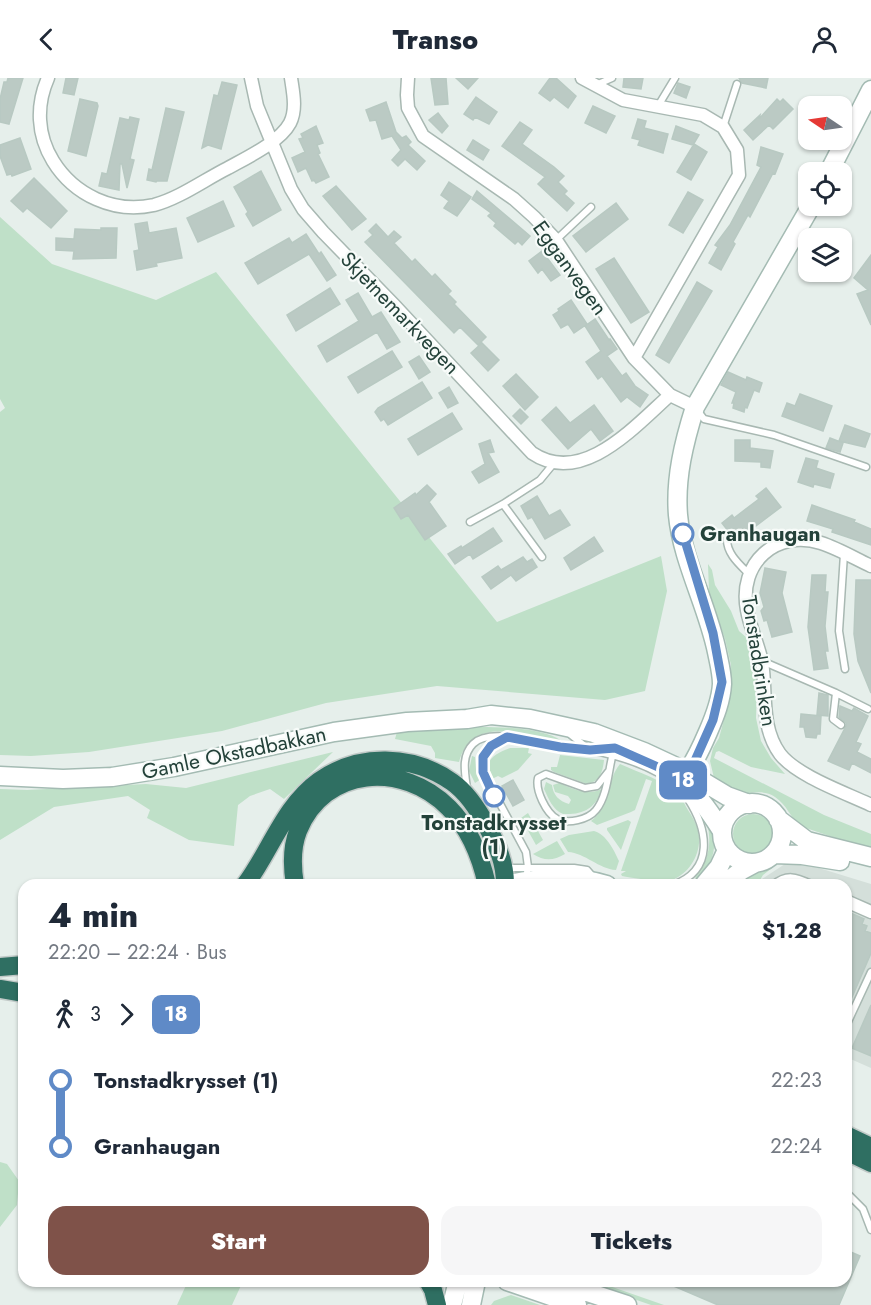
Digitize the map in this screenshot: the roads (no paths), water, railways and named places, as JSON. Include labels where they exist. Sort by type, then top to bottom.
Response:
[{"type":"highway","points":[[250,879],[292,809],[317,782],[350,765],[383,760],[417,765],[452,782],[468,796],[491,832],[504,879]]},
{"type":"highway","points":[[294,879],[292,859],[294,846],[299,830],[315,804],[342,785],[372,776],[391,776],[434,794],[449,808],[472,842],[485,879]]},
{"type":"highway","points":[[0,966],[18,965]]},
{"type":"highway","points":[[0,983],[18,982]]},
{"type":"highway","points":[[0,989],[18,992]]},
{"type":"highway","points":[[852,1138],[871,1147]]},
{"type":"highway","points":[[852,1154],[871,1163]]},
{"type":"highway","points":[[431,1287],[437,1305]]},
{"type":"main road","points":[[834,162],[871,90]]},
{"type":"main road","points":[[683,781],[693,765],[713,720],[722,682],[713,633],[687,554],[678,516],[679,470],[695,407],[805,216]]},
{"type":"main road","name":"Gamle Okstadbakkan","points":[[0,776],[63,779],[112,777],[174,767],[334,732],[406,722],[468,719],[491,715],[574,727],[683,781],[749,804]]},
{"type":"main road","name":"Gamle Okstadbakkan","points":[[468,719],[572,735],[615,748]]},
{"type":"main road","name":"Gamle Okstadbakkan","points":[[683,781],[722,831]]},
{"type":"main road","points":[[778,819],[782,837],[779,846],[774,854],[762,862],[739,860],[727,850],[722,831],[725,821],[739,807],[749,804],[766,807],[807,841],[871,857]]},
{"type":"main road","points":[[709,879],[719,867],[727,850]]},
{"type":"main road","points":[[774,854],[802,855],[871,868]]},
{"type":"main road","points":[[731,879],[755,863]]},
{"type":"main road","points":[[525,878],[571,879]]},
{"type":"main road","points":[[452,1305],[456,1287]]},
{"type":"main road","points":[[471,1305],[475,1287]]},
{"type":"main road","points":[[524,1287],[577,1305]]},
{"type":"main road","points":[[573,1287],[627,1305]]},
{"type":"street","points":[[48,78],[41,101],[39,128],[46,150],[65,179],[82,193],[101,202],[129,207],[154,204],[170,199],[243,160],[272,141],[288,126],[293,115],[291,78]]},
{"type":"street","name":"Skjetnemarkvegen","points":[[251,78],[257,106],[291,189],[303,209],[532,453],[542,460],[566,464],[585,460],[617,442],[670,395]]},
{"type":"street","name":"Egganvegen","points":[[408,78],[408,108],[423,136],[514,199],[534,217],[556,240],[634,358],[670,395],[695,407]]},
{"type":"street","points":[[582,78],[623,100],[703,115],[723,127],[737,150],[739,175],[634,358]]},
{"type":"street","name":"Tonstadbrinken","points":[[871,566],[821,543],[792,540],[772,547],[757,560],[749,574],[746,587],[746,608],[761,661],[766,727],[781,755],[804,774],[871,805]]},
{"type":"street","points":[[852,904],[871,912]]},
{"type":"lane","points":[[595,86],[612,78]]},
{"type":"lane","points":[[657,106],[675,78]]},
{"type":"lane","points":[[723,127],[737,84]]},
{"type":"lane","points":[[556,240],[591,207]]},
{"type":"lane","points":[[695,407],[704,419],[774,435],[866,467]]},
{"type":"lane","points":[[470,522],[540,480],[555,462]]},
{"type":"lane","points":[[503,504],[542,557]]},
{"type":"lane","points":[[727,538],[727,545],[736,561],[749,574]]},
{"type":"lane","points":[[844,554],[839,631],[845,669]]},
{"type":"lane","points":[[761,661],[868,709]]},
{"type":"lane","points":[[836,693],[833,719],[841,725]]},
{"type":"lane","points":[[572,735],[590,750]]},
{"type":"lane","points":[[468,796],[465,759],[472,744],[487,737],[507,737],[590,750],[615,748],[608,772],[608,783],[596,811],[583,819],[568,821],[555,818],[538,789],[538,778],[546,774],[585,788],[592,788],[602,781],[608,772]]},
{"type":"lane","points":[[507,737],[486,751],[483,757],[483,772],[526,852],[525,878]]},
{"type":"lane","points":[[683,781],[700,820],[705,839],[705,847],[698,866],[685,879]]},
{"type":"lane","points":[[783,879],[793,876],[800,879]]},
{"type":"lane","points":[[852,1013],[871,972]]},
{"type":"lane","points":[[852,1198],[864,1209],[871,1230]]},
{"type":"place","name":"Granhaugan","points":[[683,534]]},
{"type":"place","name":"Tonstadkrysset (1)","points":[[494,796]]}]
